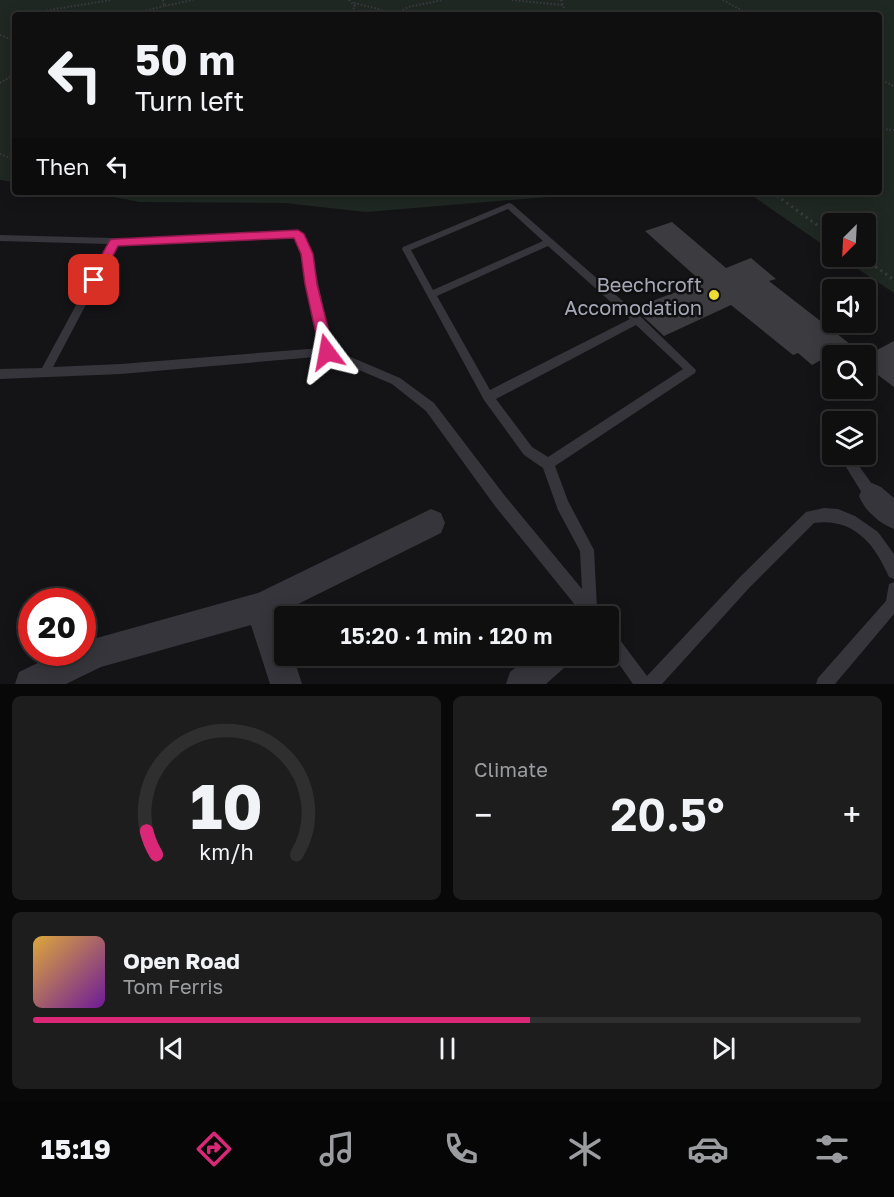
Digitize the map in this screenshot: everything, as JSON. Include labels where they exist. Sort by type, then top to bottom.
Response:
[{"type":"street","points":[[872,496],[894,516]]},
{"type":"street","points":[[31,684],[98,652],[261,607],[431,523]]},
{"type":"street","points":[[261,607],[286,684]]},
{"type":"street","points":[[522,684],[543,666]]},
{"type":"lane","points":[[548,464],[691,370],[509,206],[406,249],[488,397],[528,451],[548,464],[562,505],[587,550],[591,606]]},
{"type":"lane","points":[[0,238],[114,243],[298,234],[307,254],[311,284],[327,352]]},
{"type":"lane","points":[[431,295],[549,242]]},
{"type":"lane","points":[[45,372],[114,243]]},
{"type":"lane","points":[[488,397],[637,320]]},
{"type":"lane","points":[[0,374],[327,352],[396,381],[430,407],[500,501],[585,606]]},
{"type":"lane","points":[[851,465],[872,496]]},
{"type":"lane","points":[[651,684],[745,582],[811,517],[826,513],[858,524],[882,547],[894,572]]},
{"type":"lane","points":[[824,684],[893,604],[894,590]]},
{"type":"lane","points":[[619,651],[643,684]]},
{"type":"path","points":[[43,11],[111,0]]},
{"type":"path","points":[[163,0],[164,6]]},
{"type":"path","points":[[141,12],[193,0]]},
{"type":"path","points":[[349,0],[386,12]]},
{"type":"path","points":[[399,12],[408,7],[443,0]]},
{"type":"path","points":[[512,0],[563,4]]},
{"type":"path","points":[[561,0],[567,12]]},
{"type":"path","points":[[723,0],[745,12]]},
{"type":"path","points":[[352,12],[354,3]]},
{"type":"path","points":[[776,195],[822,229]]},
{"type":"path","points":[[876,267],[894,280]]},
{"type":"shaded area","points":[[0,0],[894,0],[894,293],[855,267],[876,267],[876,213],[822,213],[822,244],[751,195],[882,195],[882,12],[12,12],[12,182],[0,180]]},
{"type":"shaded area","points":[[103,195],[679,195],[560,196],[366,212],[285,203],[140,202]]},
{"type":"building","name":"Beechcroft Accomodation","points":[[672,222],[726,268],[751,258],[776,279],[769,281],[822,322],[822,333],[836,333],[850,344],[822,345],[822,359],[812,365],[798,353],[793,355],[731,305],[664,336],[634,308],[702,282],[645,231]]},
{"type":"building","points":[[894,341],[894,387],[876,374],[876,351]]},
{"type":"place","name":"Beechcroft Accomodation","points":[[714,295]]},
{"type":"route","points":[[94,280],[114,243],[298,234],[307,254],[311,284],[327,352]]}]
